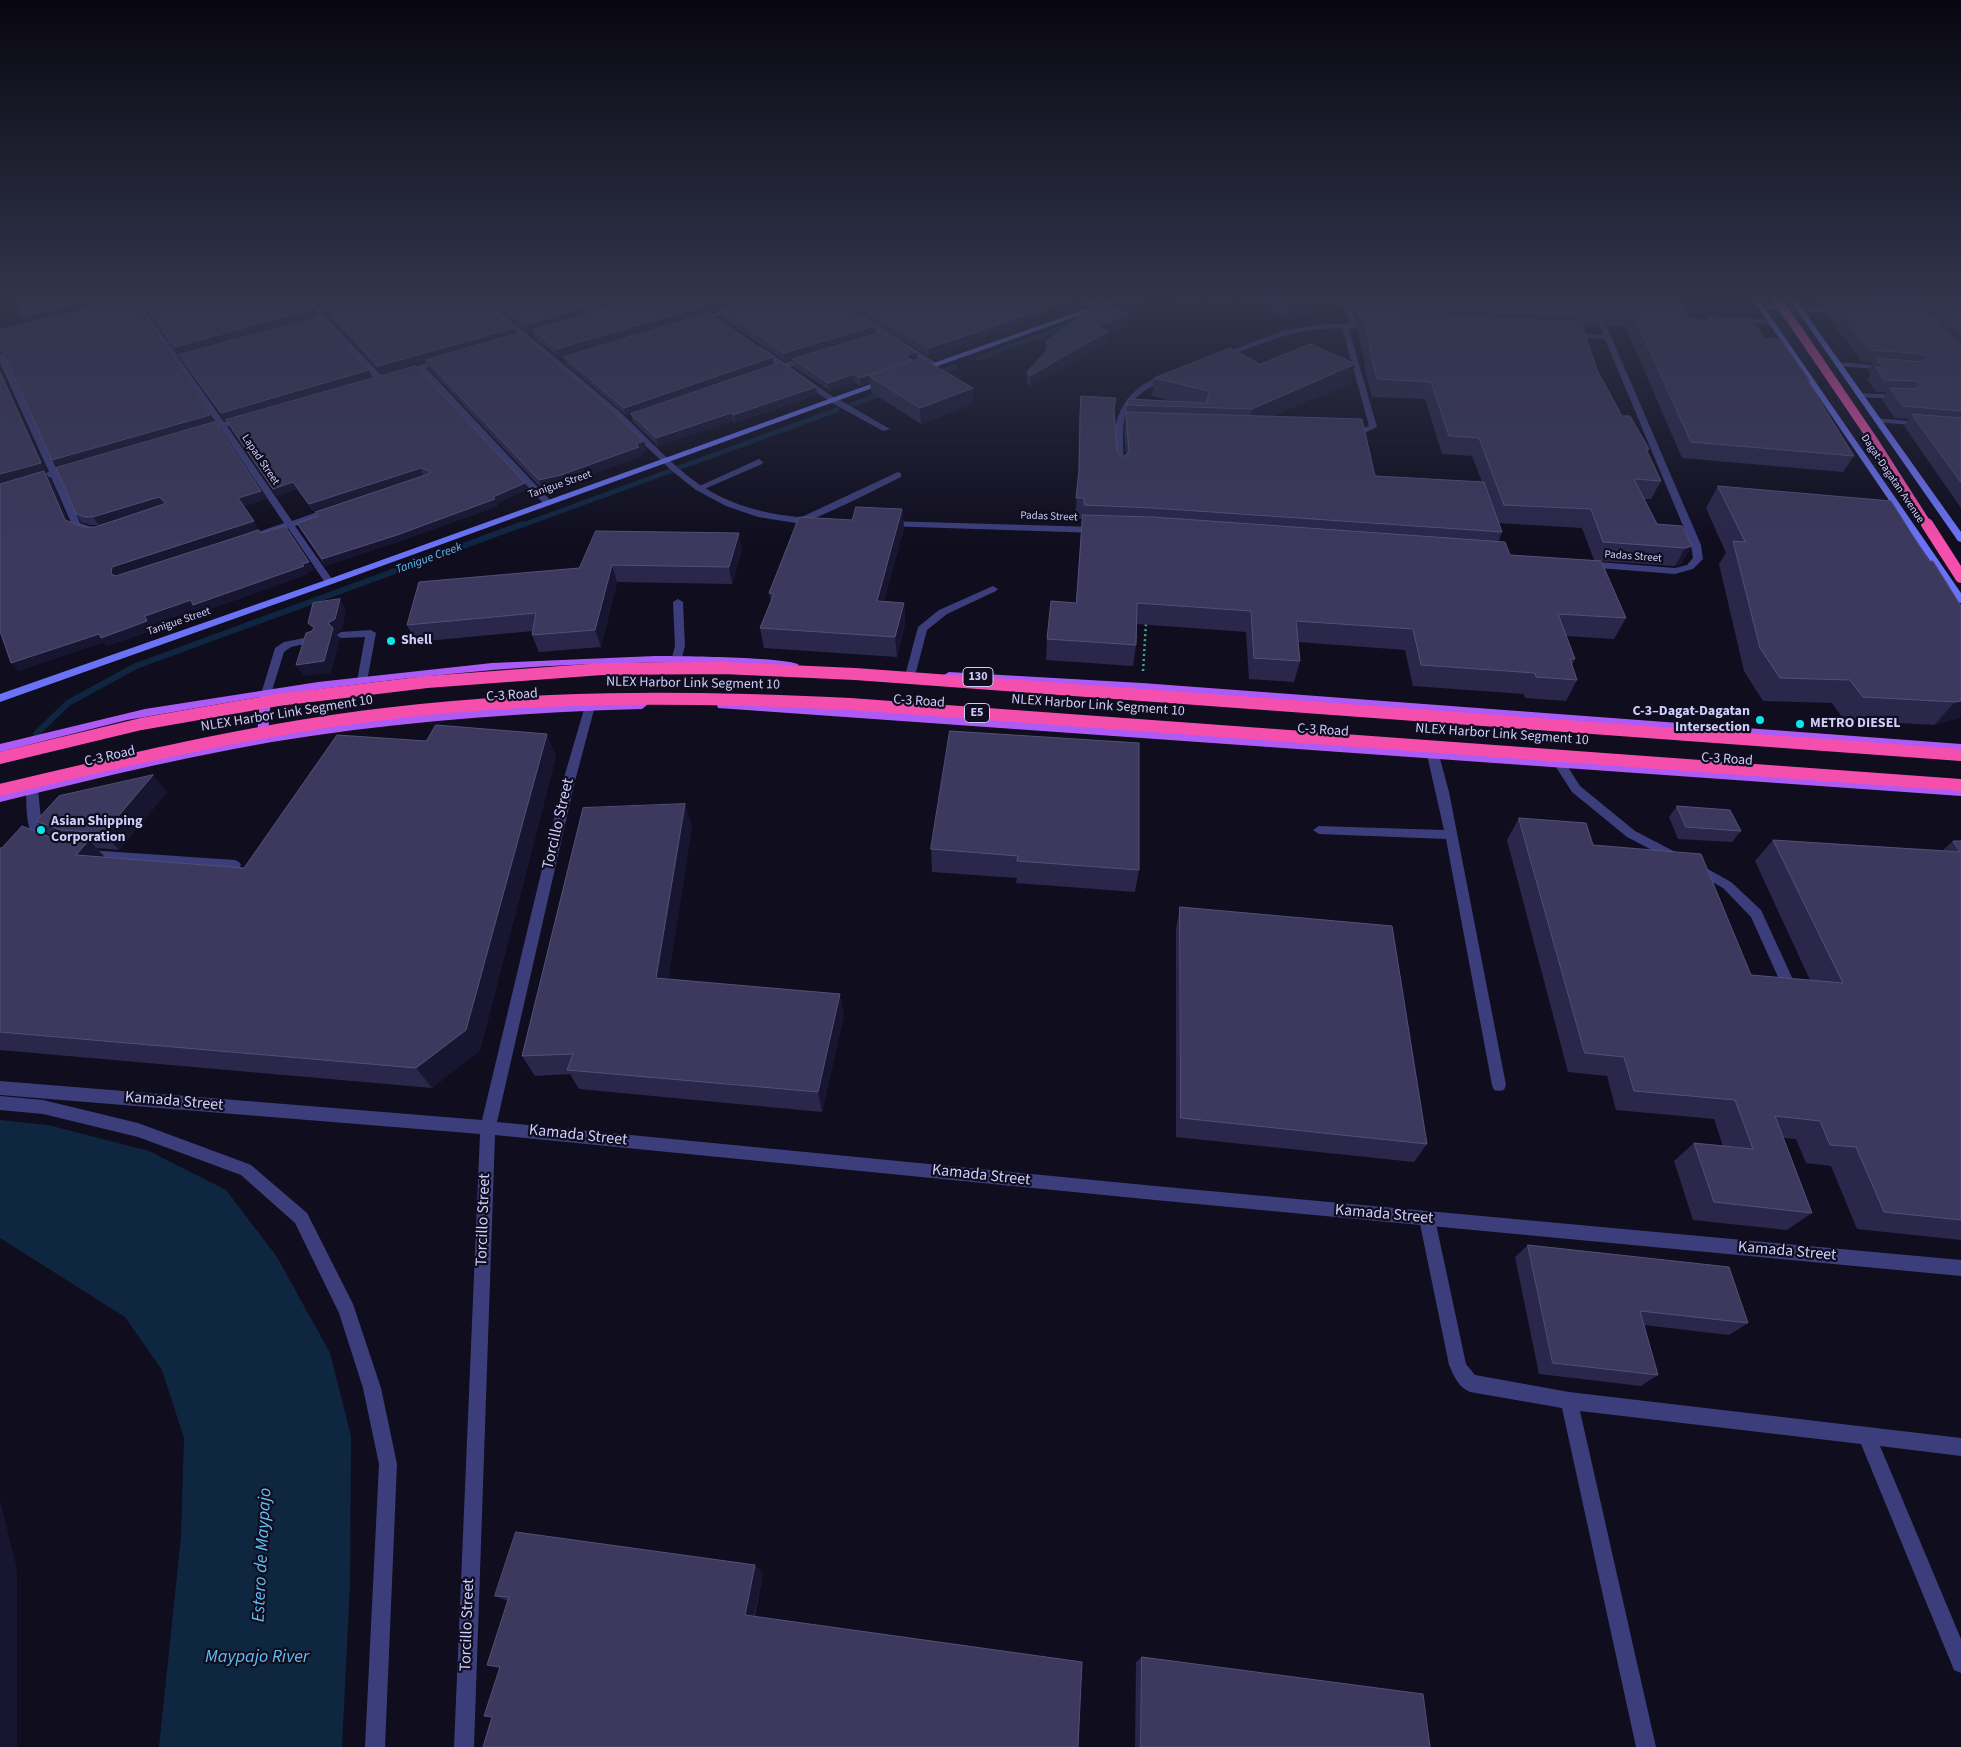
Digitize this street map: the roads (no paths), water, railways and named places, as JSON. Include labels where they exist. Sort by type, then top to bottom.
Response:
[{"type":"highway","points":[[1831,379],[1961,577]]},
{"type":"highway","name":"NLEX Harbor Link Segment 10","points":[[0,758],[141,724],[308,696],[427,682],[592,669],[723,668],[854,674],[1961,756]]},
{"type":"highway","name":"NLEX Harbor Link Segment 10","points":[[0,790],[134,758],[257,733],[423,710],[591,699],[718,698],[850,704],[1960,791]]},
{"type":"main road","name":"C-3 Road","points":[[0,748],[143,713],[266,694],[443,671],[590,661],[726,661],[1142,687],[1961,748]]},
{"type":"main road","points":[[262,740],[266,694]]},
{"type":"main road","name":"C-3 Road","points":[[0,798],[140,765],[262,740],[417,719],[590,706],[719,705],[1960,791]]},
{"type":"street","points":[[11,379],[76,525],[89,530],[100,530]]},
{"type":"street","name":"Lapad Street","points":[[188,379],[329,582]]},
{"type":"street","points":[[370,382],[383,379]]},
{"type":"street","points":[[432,379],[547,502]]},
{"type":"street","points":[[580,379],[685,478],[699,488],[753,513],[772,518],[828,522]]},
{"type":"street","points":[[802,379],[835,401],[886,429]]},
{"type":"street","points":[[1121,472],[1118,428],[1121,414],[1137,392],[1160,379]]},
{"type":"street","points":[[1338,435],[1356,435],[1373,427],[1359,379]]},
{"type":"street","name":"Padas Street","points":[[1576,564],[1675,571],[1690,567],[1698,559],[1696,545],[1626,379]]},
{"type":"street","name":"Dagat-Dagatan Avenue","points":[[1810,379],[1961,600]]},
{"type":"street","name":"Dagat-Dagatan Avenue","points":[[1849,379],[1961,539]]},
{"type":"street","name":"Tanigue Street","points":[[0,698],[329,582],[547,502],[670,463],[889,381]]},
{"type":"street","points":[[1860,395],[1908,397]]},
{"type":"street","points":[[194,433],[250,416]]},
{"type":"street","points":[[625,420],[634,417]]},
{"type":"street","points":[[1877,420],[1933,424]]},
{"type":"street","points":[[1118,428],[1127,428]]},
{"type":"street","points":[[699,488],[759,462]]},
{"type":"street","points":[[0,489],[82,465]]},
{"type":"street","points":[[798,521],[828,509],[898,475]]},
{"type":"street","points":[[252,536],[345,506]]},
{"type":"street","name":"Padas Street","points":[[877,523],[1106,530]]},
{"type":"street","points":[[911,672],[922,629],[943,612],[993,590]]},
{"type":"street","points":[[676,661],[680,646],[678,602]]},
{"type":"street","points":[[341,635],[371,633],[362,681]]},
{"type":"street","points":[[266,694],[279,650],[288,644],[314,639]]},
{"type":"street","name":"Torcillo Street","points":[[464,1747],[488,1128],[569,782],[590,706]]},
{"type":"street","points":[[1433,755],[1452,835],[1499,1085]]},
{"type":"street","points":[[1560,764],[1576,789],[1631,834],[1727,886],[1756,914],[1788,984]]},
{"type":"street","points":[[32,790],[33,823],[45,842],[60,848]]},
{"type":"street","points":[[1319,830],[1452,835]]},
{"type":"street","points":[[76,854],[235,865]]},
{"type":"street","name":"Kamada Street","points":[[0,1088],[488,1128],[1427,1219],[1961,1268]]},
{"type":"street","points":[[0,1103],[43,1107],[138,1130],[246,1170],[301,1218],[346,1310],[372,1388],[388,1464],[374,1747]]},
{"type":"street","points":[[1427,1219],[1458,1365],[1462,1374],[1470,1383],[1569,1401],[1961,1447]]},
{"type":"street","points":[[1569,1401],[1646,1747]]},
{"type":"street","points":[[1866,1435],[1961,1663]]},
{"type":"water","name":"Maypajo River","points":[[0,1120],[48,1125],[149,1151],[226,1190],[277,1257],[330,1353],[351,1436],[350,1584],[342,1747],[159,1747],[181,1537],[184,1438],[162,1370],[125,1317],[0,1238]]},
{"type":"waterway","name":"Tanigue Creek","points":[[851,405],[884,393]]},
{"type":"waterway","name":"Tanigue Creek","points":[[520,526],[837,410]]},
{"type":"waterway","name":"Tanigue Creek","points":[[36,734],[68,703],[136,666],[523,524]]},
{"type":"place","name":"Shell","points":[[391,641]]},
{"type":"place","name":"C-3–Dagat-Dagatan Intersection","points":[[1760,720]]},
{"type":"place","name":"METRO DIESEL","points":[[1800,724]]},
{"type":"place","name":"Asian Shipping Corporation","points":[[41,830]]},
{"type":"water label","name":"Estero de Maypajo","points":[[263,1555]]}]
